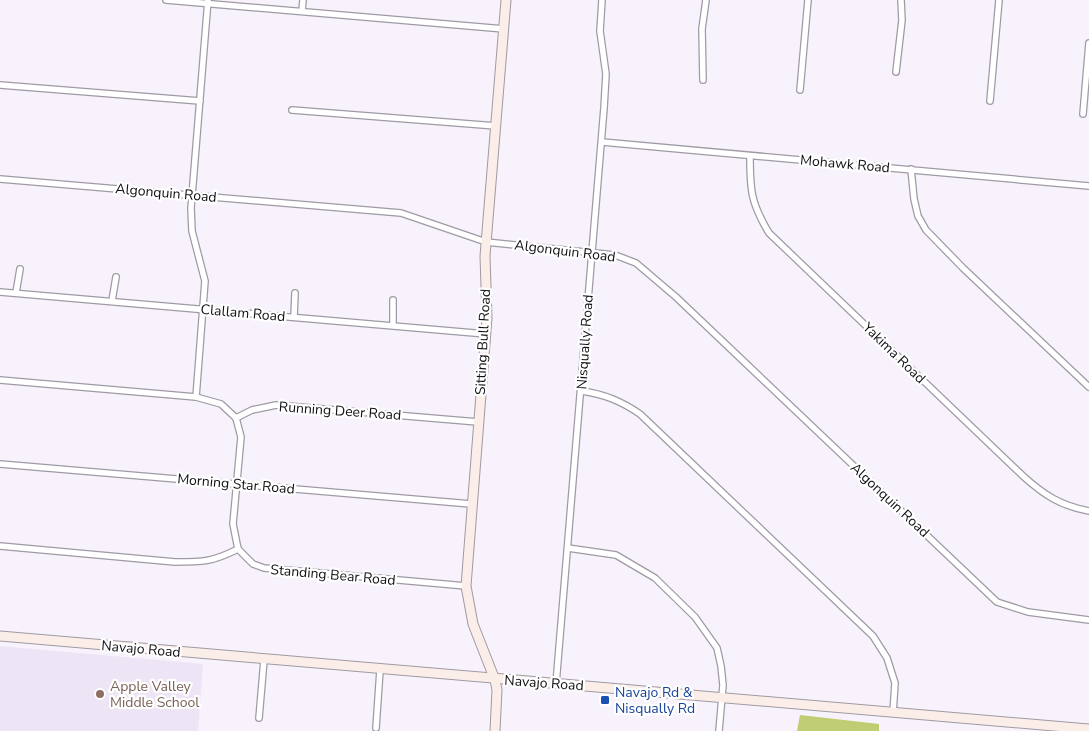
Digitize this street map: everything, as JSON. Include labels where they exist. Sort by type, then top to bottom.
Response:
[{"type":"main road","name":"Sitting Bull Road","points":[[495,680],[473,624],[466,586],[471,504],[486,334],[486,242],[506,0]]},
{"type":"main road","name":"Navajo Road","points":[[0,636],[495,680],[1089,729]]},
{"type":"main road","points":[[495,680],[497,690],[496,731]]},
{"type":"street","points":[[166,0],[208,2],[504,29]]},
{"type":"street","points":[[302,11],[303,0]]},
{"type":"street","name":"Nisqually Road","points":[[556,684],[602,142],[606,74],[600,31],[602,0]]},
{"type":"street","points":[[703,80],[702,29],[706,0]]},
{"type":"street","points":[[800,90],[808,0]]},
{"type":"street","points":[[896,72],[902,20],[901,0]]},
{"type":"street","points":[[990,101],[999,0]]},
{"type":"street","points":[[196,397],[205,281],[192,231],[193,195],[208,2]]},
{"type":"street","points":[[1083,114],[1089,42]]},
{"type":"street","points":[[0,84],[200,101]]},
{"type":"street","points":[[292,110],[496,126]]},
{"type":"street","name":"Mohawk Road","points":[[602,142],[1089,186]]},
{"type":"street","name":"Yakima Road","points":[[750,156],[750,182],[753,202],[769,233],[1040,491],[1060,503],[1089,511]]},
{"type":"street","points":[[911,170],[918,216],[926,230],[962,268],[1089,387]]},
{"type":"street","name":"Algonquin Road","points":[[0,179],[401,213],[486,242],[615,255],[636,263],[676,297],[997,602],[1028,612],[1089,620]]},
{"type":"street","points":[[16,293],[20,268]]},
{"type":"street","points":[[112,301],[116,278]]},
{"type":"street","name":"Clallam Road","points":[[0,292],[486,334]]},
{"type":"street","points":[[294,317],[295,293]]},
{"type":"street","points":[[393,300],[393,325]]},
{"type":"street","points":[[0,380],[196,397],[221,404],[236,418],[241,436],[233,524],[238,549],[204,562],[175,562],[0,546]]},
{"type":"street","points":[[581,391],[611,397],[626,404],[640,414],[873,636],[887,658],[895,683],[893,713]]},
{"type":"street","name":"Running Deer Road","points":[[236,418],[252,410],[276,405],[478,422]]},
{"type":"street","name":"Morning Star Road","points":[[0,464],[471,504]]},
{"type":"street","points":[[568,548],[616,555],[654,578],[695,617],[717,648],[721,666],[723,685],[719,731]]},
{"type":"street","name":"Standing Bear Road","points":[[238,549],[253,564],[264,568],[466,586]]},
{"type":"street","points":[[259,718],[264,660]]},
{"type":"street","points":[[376,728],[380,670]]},
{"type":"shaded area","name":"Apple Valley Middle School","points":[[0,646],[203,664],[198,731],[0,731]]},
{"type":"green space","points":[[800,715],[879,724],[879,731],[797,731]]},
{"type":"place","name":"Apple Valley Middle School","points":[[100,694]]},
{"type":"place","name":"Navajo Rd & Nisqually Rd","points":[[605,700]]}]
